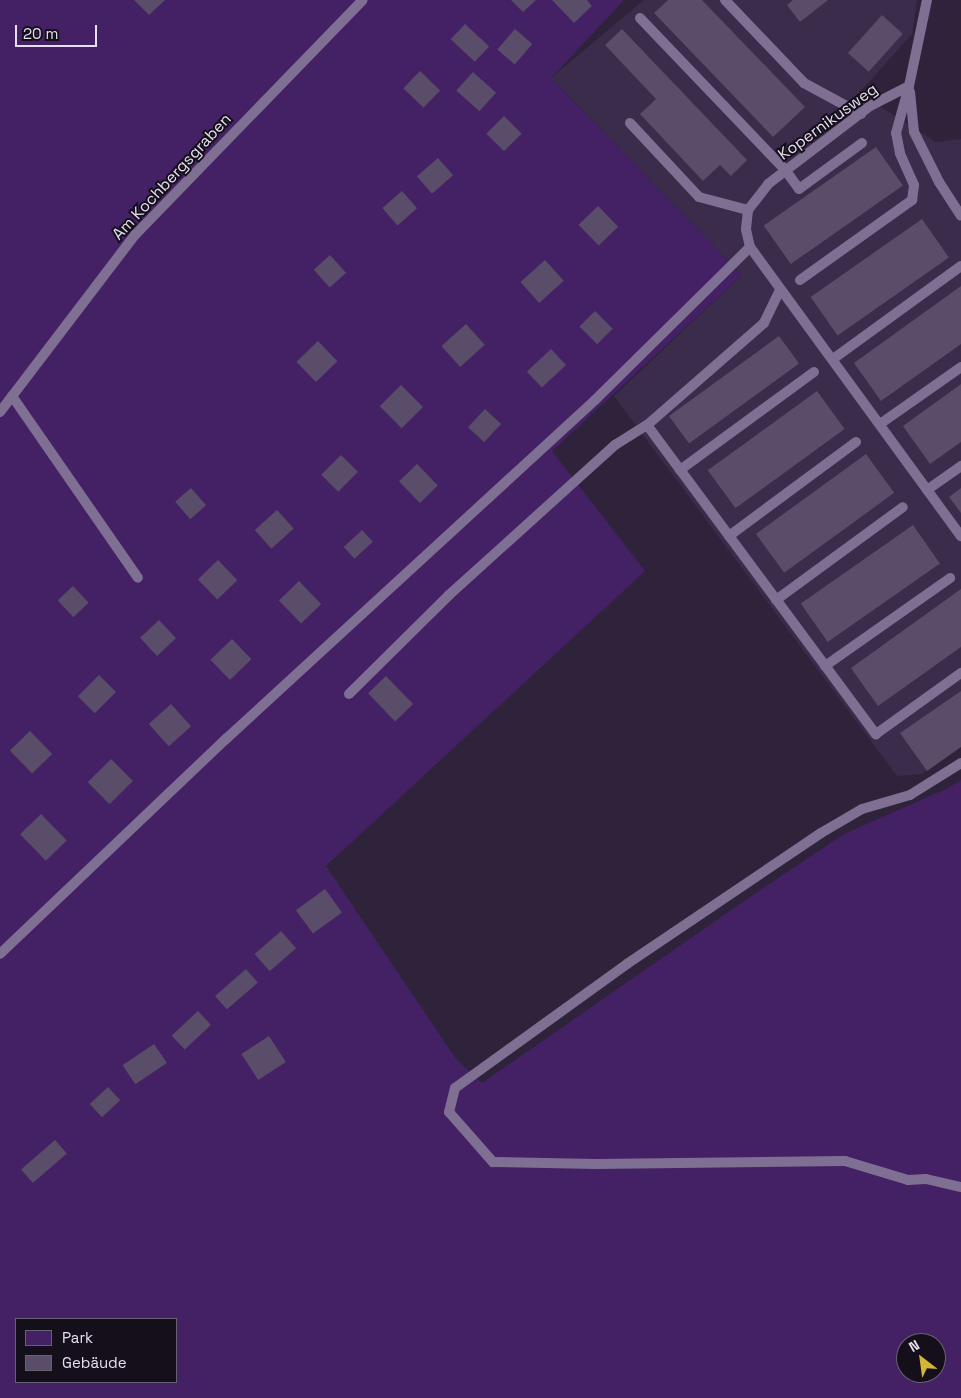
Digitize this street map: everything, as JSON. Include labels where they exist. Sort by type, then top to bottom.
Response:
[{"type":"lane","name":"Am Kochbergsgraben","points":[[0,412],[135,235],[363,0]]},
{"type":"lane","points":[[725,0],[804,83],[861,114]]},
{"type":"lane","points":[[800,280],[912,200],[914,185],[900,153],[896,133],[909,86],[927,0]]},
{"type":"lane","points":[[640,18],[786,170],[799,189],[862,143]]},
{"type":"lane","points":[[909,86],[914,132],[939,182],[961,216]]},
{"type":"lane","name":"Kopernikusweg","points":[[748,210],[768,184],[786,170],[870,106],[909,86]]},
{"type":"lane","points":[[630,123],[699,197],[748,210],[746,229],[750,247],[961,536]]},
{"type":"lane","points":[[0,954],[226,738],[595,400],[750,247]]},
{"type":"lane","points":[[833,359],[961,266]]},
{"type":"lane","points":[[349,694],[449,595],[608,451],[647,425],[764,323],[780,290]]},
{"type":"lane","points":[[880,424],[961,367]]},
{"type":"lane","points":[[680,470],[814,372]]},
{"type":"lane","points":[[12,396],[138,578]]},
{"type":"lane","points":[[647,425],[876,734],[961,673]]},
{"type":"lane","points":[[729,536],[856,442]]},
{"type":"lane","points":[[928,490],[961,466]]},
{"type":"lane","points":[[776,600],[903,508]]},
{"type":"lane","points":[[825,666],[950,578]]},
{"type":"lane","points":[[961,763],[910,795],[862,809],[821,833],[627,964],[455,1088],[450,1112],[493,1162],[596,1164],[845,1161],[908,1180],[926,1179],[961,1186]]},
{"type":"shaded area","points":[[644,0],[917,0],[912,34],[859,93],[936,142],[961,139],[961,747],[922,774],[897,776],[614,396],[742,275],[551,78]]},
{"type":"green space","points":[[0,0],[624,0],[551,78],[742,275],[552,451],[645,571],[326,866],[456,1059],[482,1083],[844,834],[948,788],[961,780],[961,1398],[0,1398]]},
{"type":"building","points":[[134,0],[165,0],[149,15]]},
{"type":"building","points":[[511,0],[536,0],[523,12]]},
{"type":"building","points":[[552,0],[587,0],[592,6],[574,23]]},
{"type":"building","points":[[668,0],[702,0],[805,107],[773,137],[654,13]]},
{"type":"building","points":[[793,0],[828,0],[800,22],[787,5]]},
{"type":"building","points":[[882,15],[903,34],[869,72],[848,53]]},
{"type":"building","points":[[465,24],[489,47],[475,62],[451,39]]},
{"type":"building","points":[[515,29],[532,44],[515,64],[497,49]]},
{"type":"building","points":[[622,29],[747,160],[731,176],[720,165],[703,181],[640,114],[656,99],[605,45]]},
{"type":"building","points":[[420,71],[440,90],[423,108],[403,88]]},
{"type":"building","points":[[473,72],[496,93],[479,111],[456,91]]},
{"type":"building","points":[[504,116],[522,134],[504,151],[486,134]]},
{"type":"building","points":[[876,147],[903,186],[791,264],[764,226]]},
{"type":"building","points":[[438,158],[453,175],[432,194],[417,176]]},
{"type":"building","points":[[402,191],[417,208],[397,225],[382,208]]},
{"type":"building","points":[[598,206],[618,227],[599,246],[579,225]]},
{"type":"building","points":[[922,219],[949,258],[838,336],[811,297]]},
{"type":"building","points":[[330,255],[346,273],[330,288],[314,270]]},
{"type":"building","points":[[545,260],[564,281],[539,303],[520,282]]},
{"type":"building","points":[[961,286],[961,344],[881,401],[854,363]]},
{"type":"building","points":[[595,311],[613,329],[597,344],[579,327]]},
{"type":"building","points":[[466,324],[485,345],[460,367],[441,346]]},
{"type":"building","points":[[779,336],[799,364],[689,443],[669,416]]},
{"type":"building","points":[[318,341],[337,361],[316,382],[296,362]]},
{"type":"building","points":[[551,349],[566,365],[542,388],[527,372]]},
{"type":"building","points":[[961,384],[961,442],[930,464],[903,426]]},
{"type":"building","points":[[401,385],[423,407],[402,428],[380,406]]},
{"type":"building","points":[[817,391],[845,429],[735,508],[708,470]]},
{"type":"building","points":[[485,409],[501,424],[484,442],[468,427]]},
{"type":"building","points":[[866,454],[894,493],[784,573],[756,534]]},
{"type":"building","points":[[341,455],[358,472],[338,492],[321,475]]},
{"type":"building","points":[[417,464],[438,486],[420,503],[399,481]]},
{"type":"building","points":[[191,488],[206,505],[190,519],[175,502]]},
{"type":"building","points":[[961,488],[961,513],[949,497]]},
{"type":"building","points":[[277,510],[294,529],[271,549],[255,530]]},
{"type":"building","points":[[913,525],[940,564],[828,642],[801,604]]},
{"type":"building","points":[[362,530],[373,542],[355,559],[344,547]]},
{"type":"building","points":[[218,560],[237,580],[217,600],[198,579]]},
{"type":"building","points":[[299,581],[321,604],[301,623],[279,600]]},
{"type":"building","points":[[73,586],[89,603],[73,617],[58,600]]},
{"type":"building","points":[[961,589],[961,647],[878,706],[851,668]]},
{"type":"building","points":[[159,620],[176,638],[157,656],[140,638]]},
{"type":"building","points":[[232,639],[251,659],[230,680],[210,660]]},
{"type":"building","points":[[99,675],[116,692],[95,713],[78,696]]},
{"type":"building","points":[[386,676],[413,704],[395,721],[368,693]]},
{"type":"building","points":[[961,691],[961,747],[927,771],[900,733]]},
{"type":"building","points":[[171,704],[191,726],[169,746],[149,724]]},
{"type":"building","points":[[30,731],[52,754],[32,773],[10,750]]},
{"type":"building","points":[[111,759],[133,781],[110,804],[88,782]]},
{"type":"building","points":[[41,814],[67,841],[46,861],[20,834]]},
{"type":"building","points":[[325,889],[342,912],[313,934],[296,910]]},
{"type":"building","points":[[281,931],[296,948],[270,971],[255,954]]},
{"type":"building","points":[[246,969],[258,983],[227,1009],[215,996]]},
{"type":"building","points":[[198,1011],[211,1025],[185,1049],[172,1036]]},
{"type":"building","points":[[269,1036],[286,1062],[258,1080],[241,1054]]},
{"type":"building","points":[[154,1044],[167,1063],[135,1084],[122,1065]]},
{"type":"building","points":[[108,1087],[120,1100],[102,1117],[90,1104]]},
{"type":"building","points":[[55,1140],[67,1154],[33,1183],[21,1170]]}]
